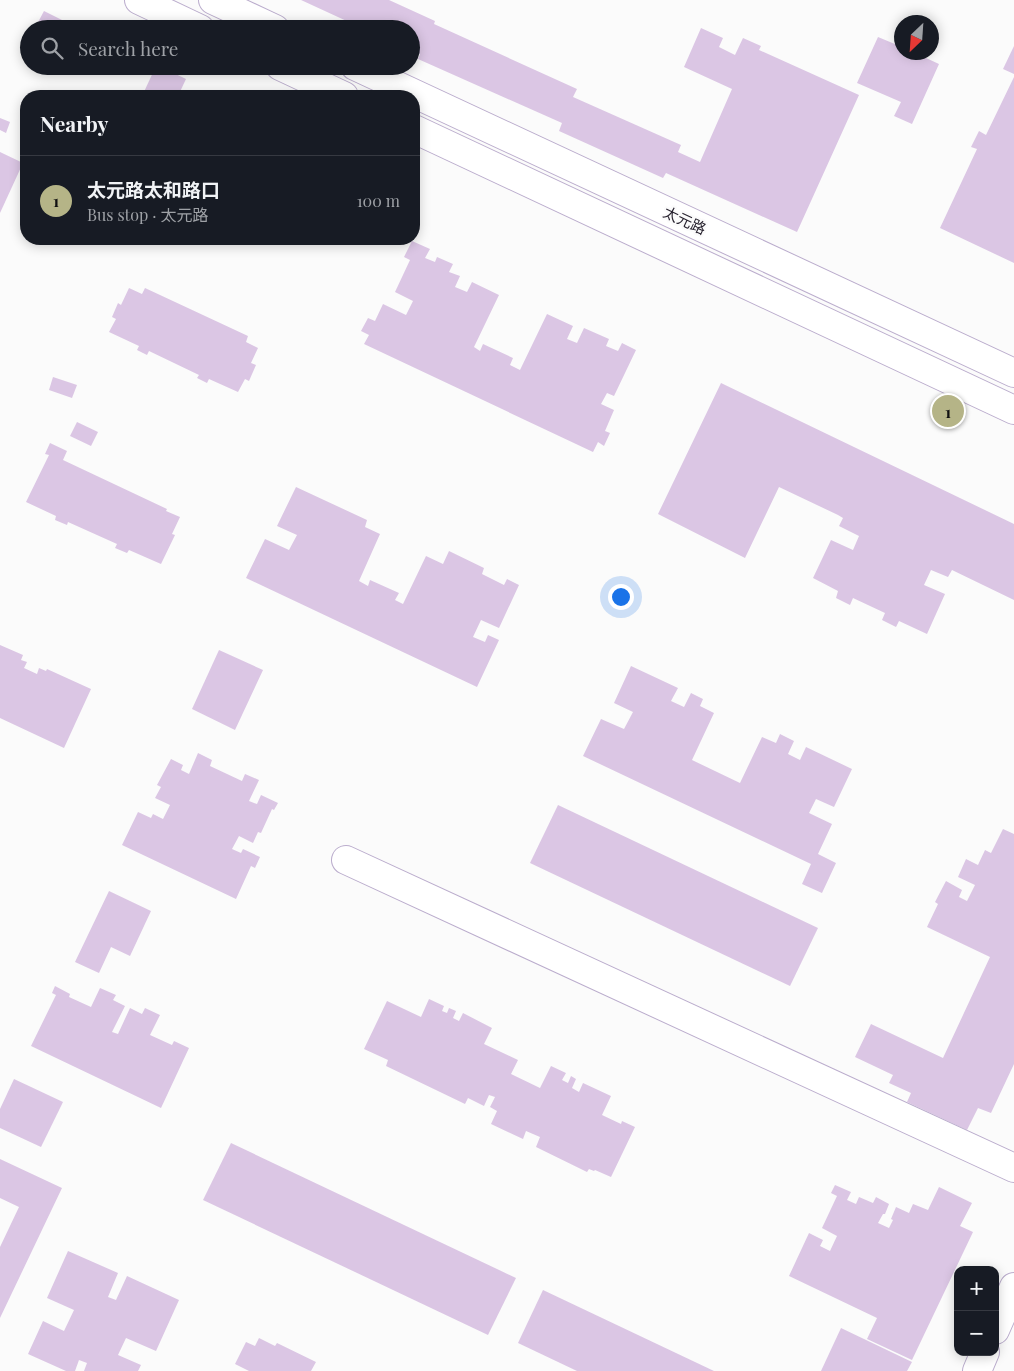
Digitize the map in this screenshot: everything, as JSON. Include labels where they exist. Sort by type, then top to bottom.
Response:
[{"type":"main road","points":[[139,0],[181,20]]},
{"type":"main road","points":[[213,0],[256,20]]},
{"type":"main road","points":[[299,75],[331,90]]},
{"type":"main road","name":"太元路","points":[[374,75],[407,90]]},
{"type":"main road","name":"太元路","points":[[420,96],[1014,373]]},
{"type":"main road","points":[[420,132],[1014,410]]},
{"type":"main road","points":[[346,860],[1014,1168]]},
{"type":"main road","points":[[999,1321],[1014,1287]]},
{"type":"main road","points":[[977,1371],[983,1356]]},
{"type":"building","points":[[301,0],[389,0],[435,21],[434,24],[577,89],[573,97],[681,145],[678,152],[700,162],[732,89],[684,67],[701,28],[723,38],[719,47],[735,55],[743,38],[761,46],[759,50],[859,95],[797,232],[666,173],[663,178],[559,131],[562,123],[420,60],[420,20],[344,20]]},
{"type":"building","points":[[44,11],[62,20],[39,20]]},
{"type":"building","points":[[878,37],[894,44],[894,60],[930,60],[939,64],[912,124],[894,116],[901,102],[857,83]]},
{"type":"building","points":[[1014,46],[1014,74],[1003,69]]},
{"type":"building","points":[[152,75],[178,75],[186,79],[181,90],[145,90]]},
{"type":"building","points":[[1014,77],[1014,263],[940,228],[977,149],[971,147],[979,131],[986,135]]},
{"type":"building","points":[[0,118],[10,122],[6,133],[0,130]]},
{"type":"building","points":[[0,152],[20,162],[20,170],[0,213]]},
{"type":"building","points":[[410,245],[420,245],[430,249],[425,258],[435,262],[437,257],[453,264],[449,272],[460,276],[455,287],[467,292],[472,282],[499,295],[474,347],[480,351],[483,344],[513,358],[510,365],[520,370],[547,314],[573,326],[567,339],[577,343],[584,328],[609,339],[606,346],[618,351],[622,343],[636,350],[614,396],[607,393],[601,404],[614,410],[605,431],[610,433],[604,446],[598,442],[593,452],[364,344],[369,335],[361,331],[368,318],[375,321],[383,304],[406,315],[413,301],[395,292],[410,260],[404,257]]},
{"type":"building","points":[[129,288],[142,294],[145,288],[248,336],[246,342],[258,348],[251,363],[256,365],[249,381],[245,379],[238,392],[209,379],[207,383],[197,378],[199,375],[149,351],[147,355],[137,350],[139,346],[109,332],[116,319],[112,317],[118,303],[121,305]]},
{"type":"building","points":[[53,377],[77,385],[72,398],[49,390]]},
{"type":"building","points":[[721,383],[1014,524],[1014,600],[952,570],[948,577],[931,570],[924,585],[945,594],[927,634],[899,621],[896,627],[882,620],[885,613],[853,598],[850,605],[836,598],[838,591],[813,578],[831,540],[853,550],[859,536],[839,526],[843,518],[779,487],[745,558],[658,514]]},
{"type":"building","points":[[77,422],[98,432],[91,446],[70,436]]},
{"type":"building","points":[[50,443],[67,451],[63,460],[180,517],[172,534],[175,535],[161,564],[129,550],[127,553],[115,548],[117,544],[68,522],[67,525],[55,520],[56,516],[26,502],[49,455],[45,454]]},
{"type":"building","points":[[296,487],[367,520],[365,527],[380,534],[359,581],[368,586],[370,580],[399,593],[395,600],[403,604],[426,556],[443,564],[449,551],[484,568],[482,574],[504,585],[507,579],[519,585],[499,628],[481,620],[473,637],[485,642],[488,635],[499,640],[477,687],[246,578],[265,539],[289,550],[297,535],[277,526]]},
{"type":"building","points":[[0,645],[23,655],[21,660],[27,662],[24,668],[37,674],[39,668],[46,671],[47,669],[91,689],[64,748],[0,718]]},
{"type":"building","points":[[219,650],[263,670],[235,730],[192,709]]},
{"type":"building","points":[[631,666],[678,688],[671,701],[684,707],[691,693],[703,699],[700,706],[714,713],[692,760],[740,783],[762,737],[776,743],[780,734],[794,741],[788,754],[800,760],[806,747],[852,769],[834,807],[816,799],[809,813],[832,824],[818,854],[836,863],[822,893],[802,884],[811,864],[583,756],[601,719],[624,729],[633,712],[614,703]]},
{"type":"building","points":[[198,753],[212,760],[210,766],[242,781],[245,774],[259,780],[249,801],[257,804],[261,795],[278,803],[274,810],[272,809],[261,833],[258,832],[253,843],[239,836],[232,849],[241,853],[243,849],[260,857],[255,868],[251,866],[236,899],[122,845],[138,812],[151,818],[153,814],[163,819],[170,805],[155,798],[161,787],[157,785],[171,759],[183,765],[181,770],[189,774]]},
{"type":"building","points":[[558,805],[818,928],[790,986],[530,863]]},
{"type":"building","points":[[1003,829],[1014,834],[1014,1064],[991,1113],[978,1108],[967,1130],[907,1102],[911,1093],[889,1083],[893,1075],[855,1057],[871,1024],[943,1058],[990,957],[927,927],[938,904],[935,902],[946,881],[962,890],[959,897],[967,901],[975,885],[958,877],[966,859],[978,865],[985,850],[991,853]]},
{"type":"building","points":[[109,891],[151,911],[130,956],[111,947],[99,973],[75,962]]},
{"type":"building","points":[[55,986],[70,994],[69,997],[91,1007],[100,988],[116,995],[113,1000],[125,1006],[112,1032],[118,1034],[130,1008],[142,1014],[145,1008],[160,1015],[150,1035],[172,1045],[174,1041],[189,1048],[161,1108],[31,1046],[56,995],[52,993]]},
{"type":"building","points":[[429,999],[444,1006],[442,1011],[447,1013],[449,1008],[456,1011],[453,1018],[459,1021],[463,1013],[492,1028],[484,1044],[518,1060],[511,1074],[540,1088],[551,1066],[566,1073],[562,1080],[568,1083],[571,1076],[576,1079],[572,1088],[579,1092],[583,1083],[611,1096],[602,1115],[621,1124],[622,1121],[635,1127],[611,1177],[595,1170],[589,1169],[587,1172],[536,1147],[540,1137],[526,1131],[523,1139],[491,1124],[497,1111],[490,1107],[495,1097],[489,1095],[484,1106],[468,1098],[465,1104],[386,1066],[388,1060],[364,1049],[387,1001],[421,1017]]},
{"type":"building","points":[[14,1079],[63,1102],[41,1147],[0,1128],[0,1109]]},
{"type":"building","points":[[231,1143],[516,1278],[488,1335],[203,1200]]},
{"type":"building","points":[[0,1159],[62,1188],[0,1318],[0,1247],[19,1207],[0,1198]]},
{"type":"building","points":[[835,1185],[851,1192],[847,1200],[856,1204],[859,1197],[873,1203],[876,1197],[889,1204],[885,1214],[883,1214],[878,1223],[889,1228],[896,1207],[909,1213],[913,1204],[928,1210],[939,1187],[972,1203],[960,1226],[973,1232],[957,1266],[954,1266],[954,1272],[912,1360],[867,1339],[877,1318],[789,1276],[809,1233],[823,1240],[820,1246],[830,1251],[837,1236],[822,1228],[837,1196],[831,1193]]},
{"type":"building","points":[[68,1251],[118,1273],[108,1297],[116,1300],[127,1276],[179,1300],[156,1351],[126,1338],[118,1355],[141,1365],[138,1371],[84,1371],[87,1363],[79,1360],[75,1371],[66,1371],[28,1354],[43,1321],[64,1331],[74,1310],[47,1298]]},
{"type":"building","points":[[543,1290],[714,1371],[577,1371],[518,1343]]},
{"type":"building","points":[[841,1328],[912,1362],[907,1371],[821,1371]]},
{"type":"building","points":[[259,1338],[275,1346],[277,1343],[316,1362],[311,1371],[249,1371],[235,1364],[246,1342],[255,1346]]},
{"type":"place","name":"太元路太和路口","points":[[948,411]]}]
